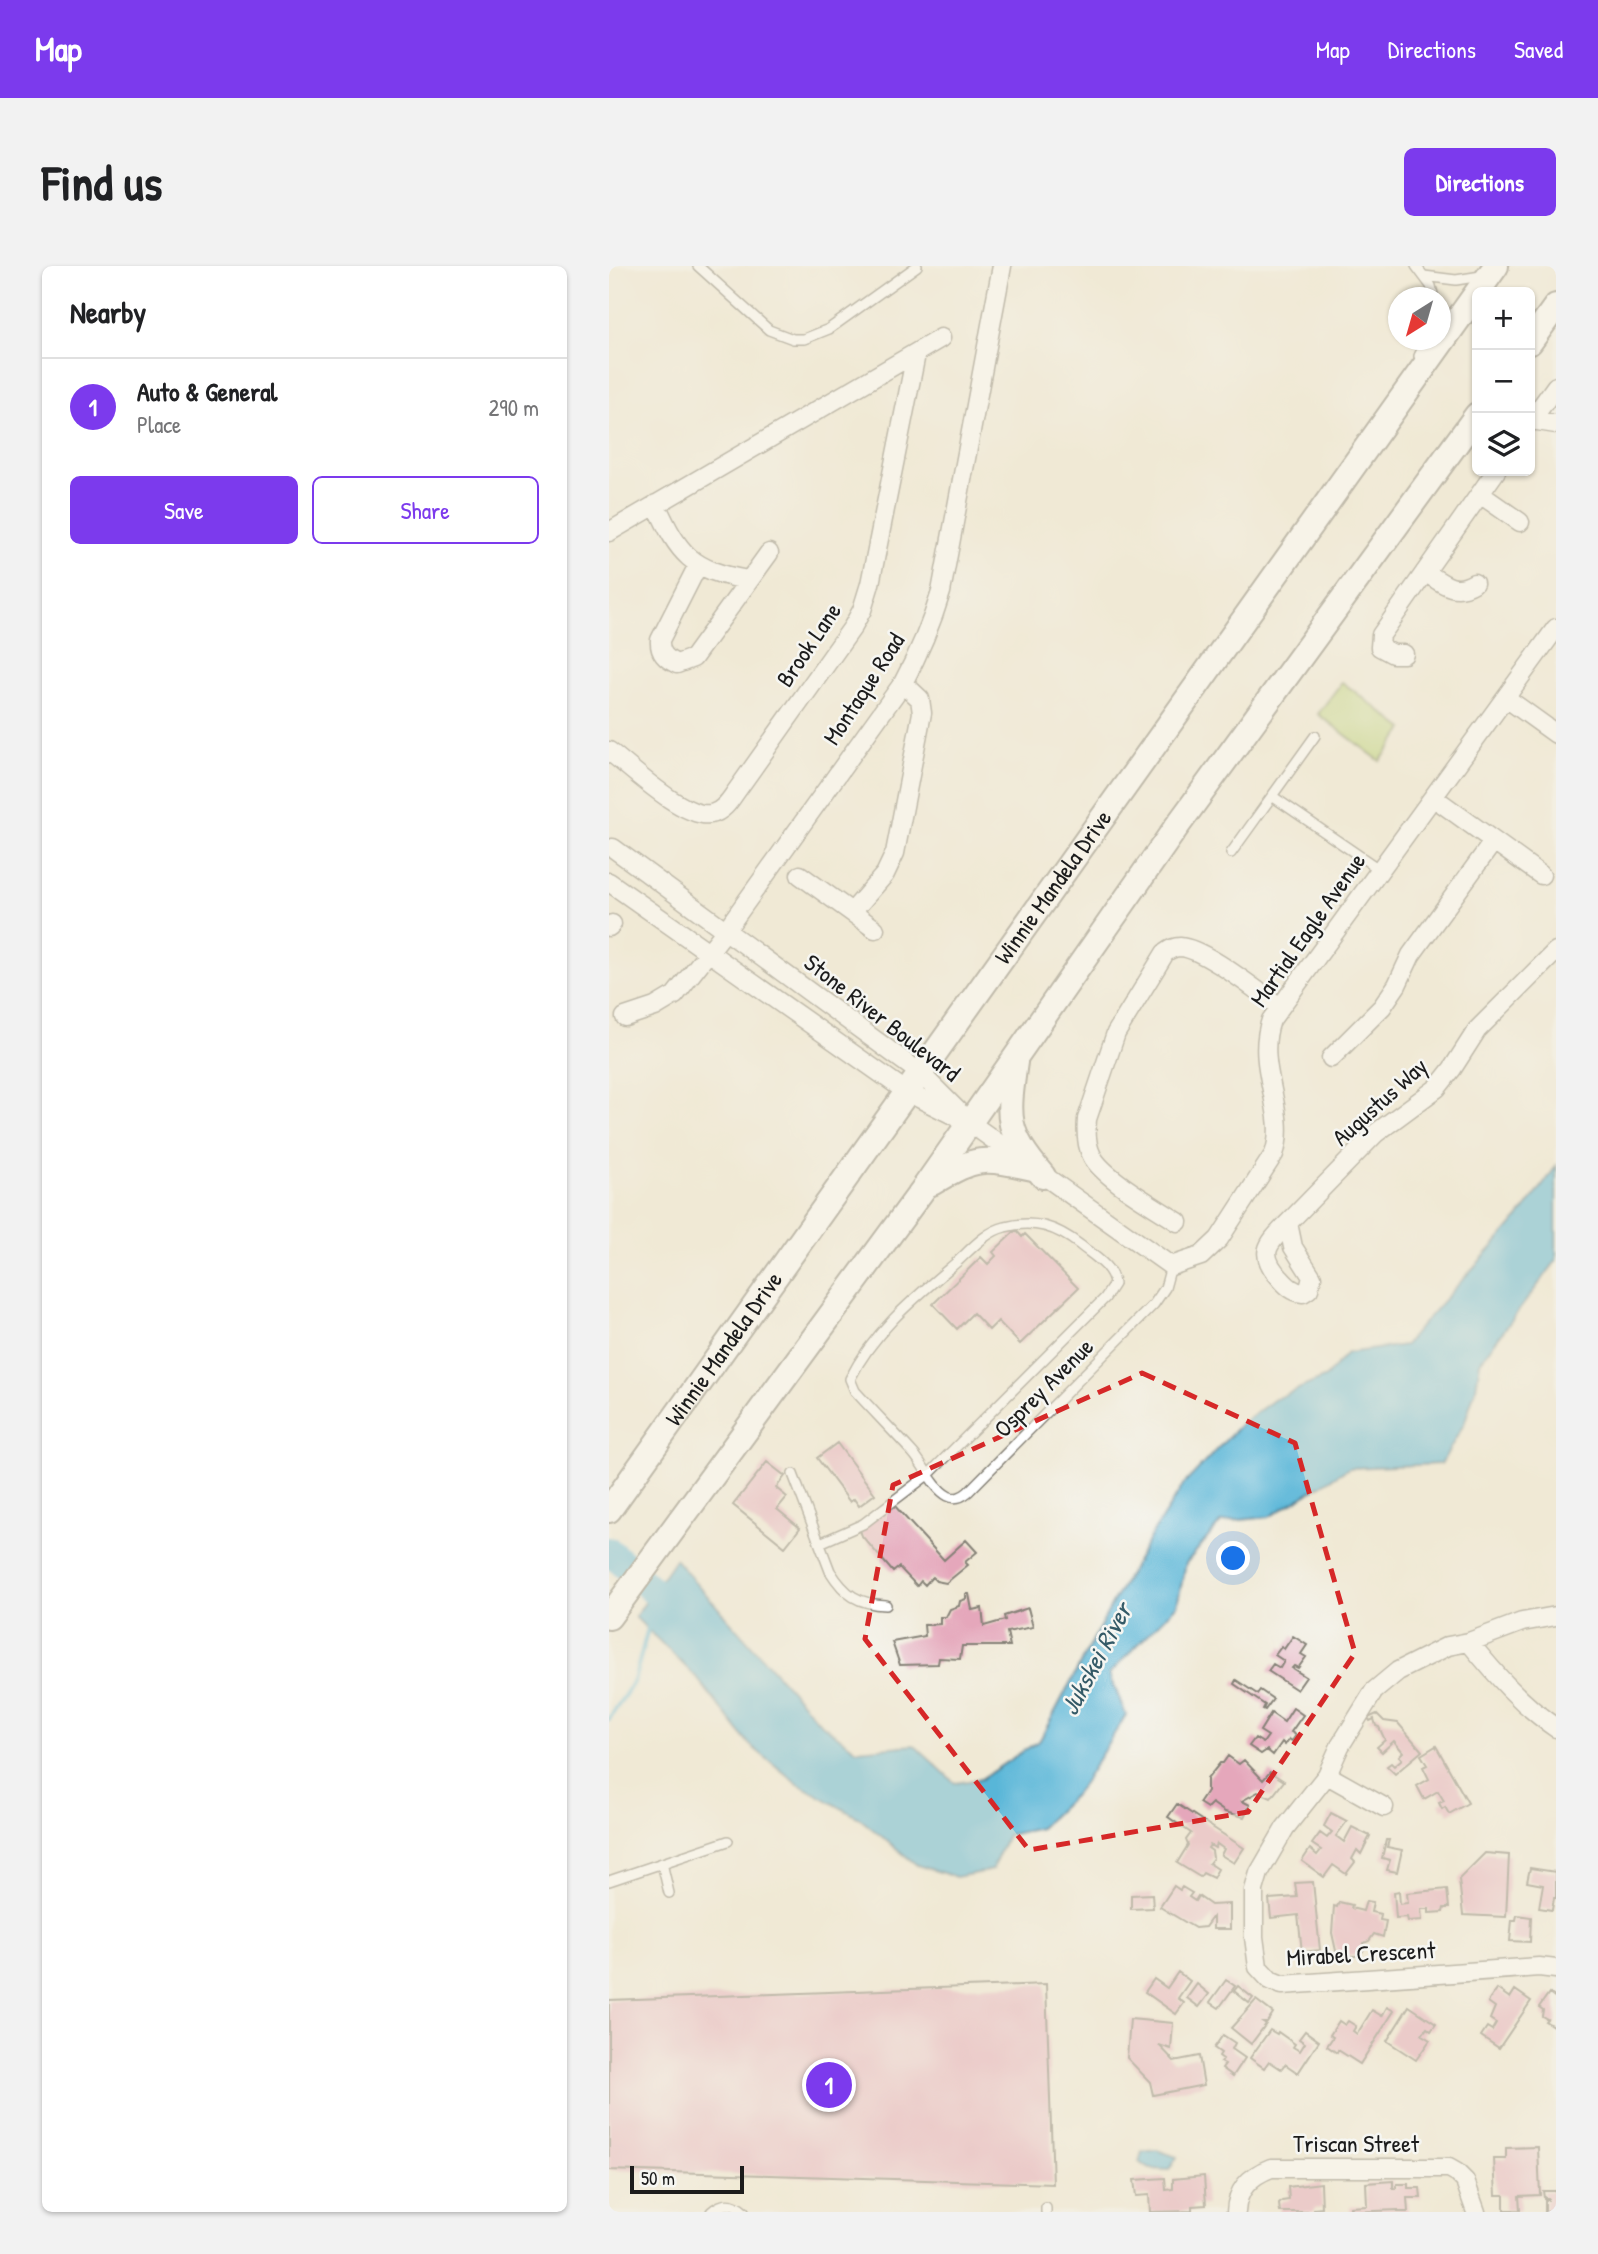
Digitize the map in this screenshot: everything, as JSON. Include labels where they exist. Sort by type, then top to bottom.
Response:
[{"type":"main road","name":"Winnie Mandela Drive","points":[[612,1505],[1493,270]]},
{"type":"main road","points":[[1535,335],[1556,306]]},
{"type":"main road","points":[[609,1617],[924,1188],[1175,829],[1472,422]]},
{"type":"main road","points":[[1015,1058],[1010,1122],[1015,1140],[1038,1172]]},
{"type":"main road","points":[[924,1188],[958,1167],[976,1161],[993,1160],[1038,1172]]},
{"type":"street","name":"Montaque Road","points":[[625,1017],[668,1000],[710,951],[902,683],[931,628],[941,592],[1002,266]]},
{"type":"street","points":[[609,531],[941,338]]},
{"type":"street","name":"Brook Lane","points":[[609,751],[671,799],[698,813],[708,815],[717,812],[725,807],[736,793],[862,610],[870,584],[916,354]]},
{"type":"street","points":[[1535,414],[1556,386]]},
{"type":"street","points":[[1535,422],[1556,424]]},
{"type":"street","points":[[1404,654],[1386,651],[1380,647],[1379,639],[1492,476]]},
{"type":"street","points":[[1479,494],[1520,522]]},
{"type":"street","points":[[656,504],[675,545],[685,556],[698,565],[748,580]]},
{"type":"street","points":[[698,565],[660,640],[659,648],[663,656],[677,664],[693,658],[769,552]]},
{"type":"street","points":[[1425,572],[1453,589],[1459,590],[1474,583]]},
{"type":"street","name":"Martial Eagle Avenue","points":[[1171,1266],[1201,1256],[1219,1239],[1274,1154],[1278,1127],[1265,1054],[1266,1034],[1271,1020],[1556,628]]},
{"type":"street","points":[[852,912],[885,874],[895,853],[922,713],[920,699],[902,683]]},
{"type":"street","points":[[1507,698],[1556,734]]},
{"type":"street","points":[[1433,797],[1541,875]]},
{"type":"street","points":[[1331,1058],[1381,1007],[1397,985],[1411,955],[1493,842]]},
{"type":"street","name":"Stone River Boulevard","points":[[613,848],[726,930],[913,1083]]},
{"type":"street","points":[[800,875],[875,929]]},
{"type":"street","name":"Stone River Boulevard","points":[[609,882],[913,1083],[1171,1266]]},
{"type":"street","points":[[1178,1222],[1105,1172],[1091,1155],[1087,1119],[1116,1033],[1165,953],[1178,946],[1191,949],[1216,962],[1280,1007]]},
{"type":"street","name":"Augustus Way","points":[[1279,1278],[1266,1255],[1271,1240],[1376,1133],[1437,1088],[1477,1030],[1556,951]]},
{"type":"street","points":[[1288,1223],[1293,1247],[1312,1277],[1309,1289],[1299,1293],[1279,1278],[1299,1257]]},
{"type":"street","name":"Mirabel Crescent","points":[[1556,1616],[1522,1622],[1469,1642],[1448,1646],[1398,1671],[1374,1691],[1340,1746],[1327,1775],[1285,1828],[1259,1873],[1254,1890],[1255,1953],[1258,1967],[1270,1980],[1282,1984],[1539,1967],[1556,1969]]},
{"type":"street","points":[[1469,1642],[1489,1667],[1535,1714],[1556,1728]]},
{"type":"street","points":[[1327,1775],[1384,1807]]},
{"type":"street","name":"Triscan Street","points":[[1237,2212],[1241,2190],[1245,2184],[1271,2168],[1410,2167],[1449,2168],[1455,2172],[1465,2181],[1471,2206],[1476,2212]]},
{"type":"lane","points":[[698,266],[769,330],[793,340],[804,339],[829,329],[917,266]]},
{"type":"lane","points":[[1416,266],[1431,287]]},
{"type":"lane","points":[[1424,276],[1468,279],[1493,270]]},
{"type":"lane","points":[[1388,417],[1422,350]]},
{"type":"lane","points":[[1231,853],[1315,736]]},
{"type":"lane","points":[[1272,796],[1380,870]]},
{"type":"lane","points":[[820,1543],[863,1524],[929,1474],[1105,1298],[1114,1283],[1110,1270],[1074,1241],[1046,1225],[1031,1223],[1006,1226],[979,1243],[899,1311],[852,1375],[851,1385],[855,1391],[914,1454],[929,1474]]},
{"type":"lane","name":"Osprey Avenue","points":[[929,1474],[950,1497],[956,1498],[968,1492],[1154,1304],[1164,1288],[1171,1266]]},
{"type":"lane","points":[[793,1474],[830,1571],[856,1600],[867,1604],[886,1605]]},
{"type":"lane","points":[[609,1881],[728,1842]]},
{"type":"lane","points":[[662,1863],[669,1893]]},
{"type":"lane","points":[[711,2212],[730,2204],[744,2212]]},
{"type":"highlighted area","points":[[1142,1373],[1295,1443],[1355,1653],[1248,1812],[1029,1850],[865,1639],[893,1485]]},
{"type":"green space","points":[[1342,682],[1404,729],[1380,761],[1318,714]]},
{"type":"water","points":[[1556,1166],[1556,1261],[1480,1362],[1476,1388],[1464,1424],[1441,1464],[1349,1468],[1269,1517],[1221,1522],[1186,1563],[1177,1605],[1109,1674],[1126,1715],[1078,1791],[1040,1828],[1007,1835],[992,1870],[956,1877],[917,1865],[859,1818],[798,1784],[750,1745],[696,1677],[635,1617],[675,1559],[819,1722],[857,1750],[914,1745],[955,1783],[981,1779],[1040,1740],[1112,1604],[1184,1484],[1242,1423],[1275,1399],[1326,1377],[1347,1353],[1405,1345],[1503,1236]]},
{"type":"water","points":[[1157,2150],[1177,2157],[1169,2170],[1150,2169],[1139,2162],[1142,2152]]},
{"type":"building","points":[[1016,1230],[1022,1237],[1025,1234],[1078,1288],[1020,1344],[998,1321],[989,1330],[973,1313],[957,1329],[933,1304],[981,1257],[988,1264],[996,1256],[993,1252]]},
{"type":"building","points":[[837,1443],[875,1494],[859,1506],[854,1499],[850,1502],[817,1458]]},
{"type":"building","points":[[767,1462],[785,1476],[776,1488],[787,1497],[777,1509],[800,1528],[785,1547],[733,1505]]},
{"type":"building","points":[[893,1504],[944,1560],[966,1540],[977,1552],[965,1562],[968,1565],[946,1583],[936,1581],[932,1577],[925,1585],[921,1581],[917,1586],[899,1567],[893,1572],[862,1536],[860,1530]]},
{"type":"building","points":[[966,1594],[969,1594],[972,1610],[982,1608],[984,1626],[1005,1620],[1004,1616],[1028,1608],[1033,1627],[1007,1632],[1010,1646],[962,1646],[960,1659],[939,1658],[938,1664],[900,1665],[892,1642],[925,1636],[924,1625],[940,1624],[940,1617],[946,1617],[950,1609],[959,1606],[960,1601],[966,1599]]},
{"type":"building","points":[[1293,1636],[1307,1645],[1301,1654],[1306,1657],[1298,1668],[1292,1668],[1306,1677],[1297,1690],[1268,1671],[1273,1664],[1280,1668],[1284,1661],[1275,1655],[1281,1647],[1284,1649]]},
{"type":"building","points":[[1236,1680],[1257,1694],[1260,1690],[1273,1699],[1265,1710],[1265,1705],[1234,1684]]},
{"type":"building","points":[[1293,1708],[1303,1715],[1291,1732],[1296,1735],[1292,1741],[1289,1739],[1285,1745],[1282,1742],[1273,1755],[1267,1750],[1261,1754],[1249,1746],[1255,1738],[1263,1743],[1268,1736],[1260,1731],[1271,1713],[1284,1722]]},
{"type":"building","points":[[1377,1714],[1384,1721],[1398,1723],[1422,1751],[1395,1774],[1387,1766],[1391,1763],[1394,1766],[1402,1759],[1399,1756],[1403,1752],[1394,1741],[1382,1752],[1377,1747],[1385,1740],[1374,1719],[1370,1721],[1368,1718]]},
{"type":"building","points":[[1436,1746],[1468,1803],[1449,1814],[1439,1803],[1444,1801],[1438,1791],[1424,1799],[1417,1786],[1429,1779],[1423,1767],[1427,1765],[1421,1755]]},
{"type":"building","points":[[1228,1756],[1239,1764],[1244,1760],[1263,1780],[1270,1772],[1284,1781],[1271,1798],[1258,1792],[1242,1801],[1250,1805],[1244,1817],[1225,1812],[1212,1803],[1207,1808],[1199,1803],[1207,1791],[1207,1779]]},
{"type":"building","points":[[1177,1804],[1244,1848],[1234,1863],[1221,1855],[1224,1849],[1217,1844],[1215,1848],[1210,1845],[1208,1848],[1212,1851],[1213,1858],[1209,1863],[1218,1869],[1213,1878],[1203,1873],[1200,1877],[1177,1863],[1188,1845],[1186,1840],[1191,1833],[1168,1817]]},
{"type":"building","points":[[1331,1813],[1347,1821],[1336,1836],[1344,1842],[1352,1827],[1370,1836],[1361,1854],[1357,1850],[1352,1859],[1355,1862],[1346,1874],[1333,1865],[1324,1877],[1302,1861],[1310,1849],[1317,1855],[1321,1850],[1312,1844],[1320,1833],[1327,1838],[1332,1832],[1324,1826]]},
{"type":"building","points":[[1386,1840],[1389,1840],[1387,1847],[1402,1850],[1397,1872],[1387,1870],[1390,1860],[1382,1858]]},
{"type":"building","points":[[1485,1853],[1509,1855],[1506,1917],[1463,1915],[1459,1879]]},
{"type":"building","points":[[1530,1868],[1556,1872],[1556,1898],[1552,1910],[1539,1908],[1543,1885],[1527,1882]]},
{"type":"building","points":[[1313,1882],[1320,1950],[1302,1952],[1298,1915],[1271,1918],[1269,1899],[1297,1897],[1295,1883]]},
{"type":"building","points":[[1174,1886],[1192,1893],[1189,1897],[1195,1901],[1198,1896],[1211,1905],[1230,1904],[1230,1929],[1213,1929],[1213,1916],[1205,1927],[1195,1928],[1160,1907]]},
{"type":"building","points":[[1447,1889],[1449,1908],[1444,1908],[1443,1912],[1429,1913],[1429,1909],[1421,1909],[1422,1920],[1396,1918],[1394,1892],[1399,1891],[1400,1904],[1408,1903],[1407,1893]]},
{"type":"building","points":[[1152,1894],[1153,1908],[1131,1909],[1131,1895]]},
{"type":"building","points":[[1366,1901],[1373,1902],[1371,1912],[1381,1914],[1380,1920],[1386,1921],[1383,1937],[1374,1934],[1364,1943],[1363,1951],[1358,1950],[1358,1956],[1341,1956],[1336,1951],[1332,1933],[1334,1906],[1337,1907],[1339,1902],[1363,1911]]},
{"type":"building","points":[[1517,1915],[1531,1917],[1530,1942],[1510,1941],[1512,1920],[1516,1920]]},
{"type":"building","points":[[1178,1972],[1190,1981],[1178,1998],[1184,2003],[1176,2014],[1145,1992],[1154,1979],[1167,1988]]},
{"type":"building","points":[[1226,1980],[1235,1986],[1219,2008],[1210,2002]]},
{"type":"building","points":[[1046,1984],[1053,2184],[609,2170],[609,2000]]},
{"type":"building","points":[[1197,1984],[1209,1994],[1199,2007],[1187,1998]]},
{"type":"building","points":[[1238,1986],[1253,1998],[1249,2003],[1234,1991]]},
{"type":"building","points":[[1497,1989],[1510,1998],[1515,1990],[1531,2001],[1499,2048],[1481,2036],[1487,2027],[1492,2030],[1496,2023],[1490,2019],[1495,2007],[1488,2002]]},
{"type":"building","points":[[1549,1993],[1556,1998],[1556,2023],[1553,2026],[1545,2021],[1547,2019],[1542,2016],[1543,2010],[1539,2007]]},
{"type":"building","points":[[1256,2000],[1273,2013],[1267,2022],[1263,2022],[1266,2024],[1251,2044],[1231,2028]]},
{"type":"building","points":[[1409,2006],[1436,2024],[1431,2031],[1427,2028],[1422,2035],[1430,2040],[1416,2060],[1387,2041]]},
{"type":"building","points":[[1387,2007],[1394,2011],[1360,2064],[1327,2046],[1339,2021],[1345,2025],[1348,2021],[1356,2026],[1353,2031],[1357,2034],[1372,2010],[1382,2016]]},
{"type":"building","points":[[1130,2019],[1173,2023],[1171,2049],[1159,2045],[1174,2061],[1199,2056],[1204,2085],[1153,2095],[1150,2082],[1127,2058]]},
{"type":"building","points":[[1270,2030],[1277,2034],[1278,2032],[1300,2051],[1305,2043],[1299,2039],[1305,2031],[1319,2041],[1298,2073],[1285,2064],[1281,2069],[1269,2061],[1264,2068],[1250,2058]]},
{"type":"building","points":[[1223,2035],[1235,2043],[1232,2049],[1245,2058],[1233,2076],[1222,2068],[1225,2064],[1221,2062],[1221,2053],[1214,2048]]},
{"type":"building","points":[[1538,2147],[1540,2195],[1519,2196],[1520,2210],[1504,2210],[1504,2195],[1496,2195],[1494,2159],[1506,2159],[1506,2148]]},
{"type":"building","points":[[1204,2176],[1206,2205],[1192,2206],[1192,2211],[1150,2212],[1149,2195],[1136,2196],[1134,2180],[1165,2178],[1166,2190],[1173,2189],[1173,2179]]},
{"type":"building","points":[[1393,2181],[1393,2189],[1396,2189],[1397,2184],[1420,2188],[1421,2198],[1407,2198],[1408,2212],[1350,2212],[1350,2207],[1367,2206],[1366,2183]]},
{"type":"building","points":[[1321,2183],[1322,2208],[1314,2209],[1314,2212],[1280,2212],[1279,2204],[1289,2200],[1288,2187]]},
{"type":"building","points":[[1543,2191],[1556,2191],[1556,2212],[1545,2212],[1545,2200],[1548,2198],[1544,2198]]},
{"type":"waterway","name":"Jukskei River","points":[[609,1551],[680,1615]]},
{"type":"waterway","points":[[609,1719],[634,1681],[649,1625]]},
{"type":"place","name":"Auto & General","points":[[829,2085]]}]
